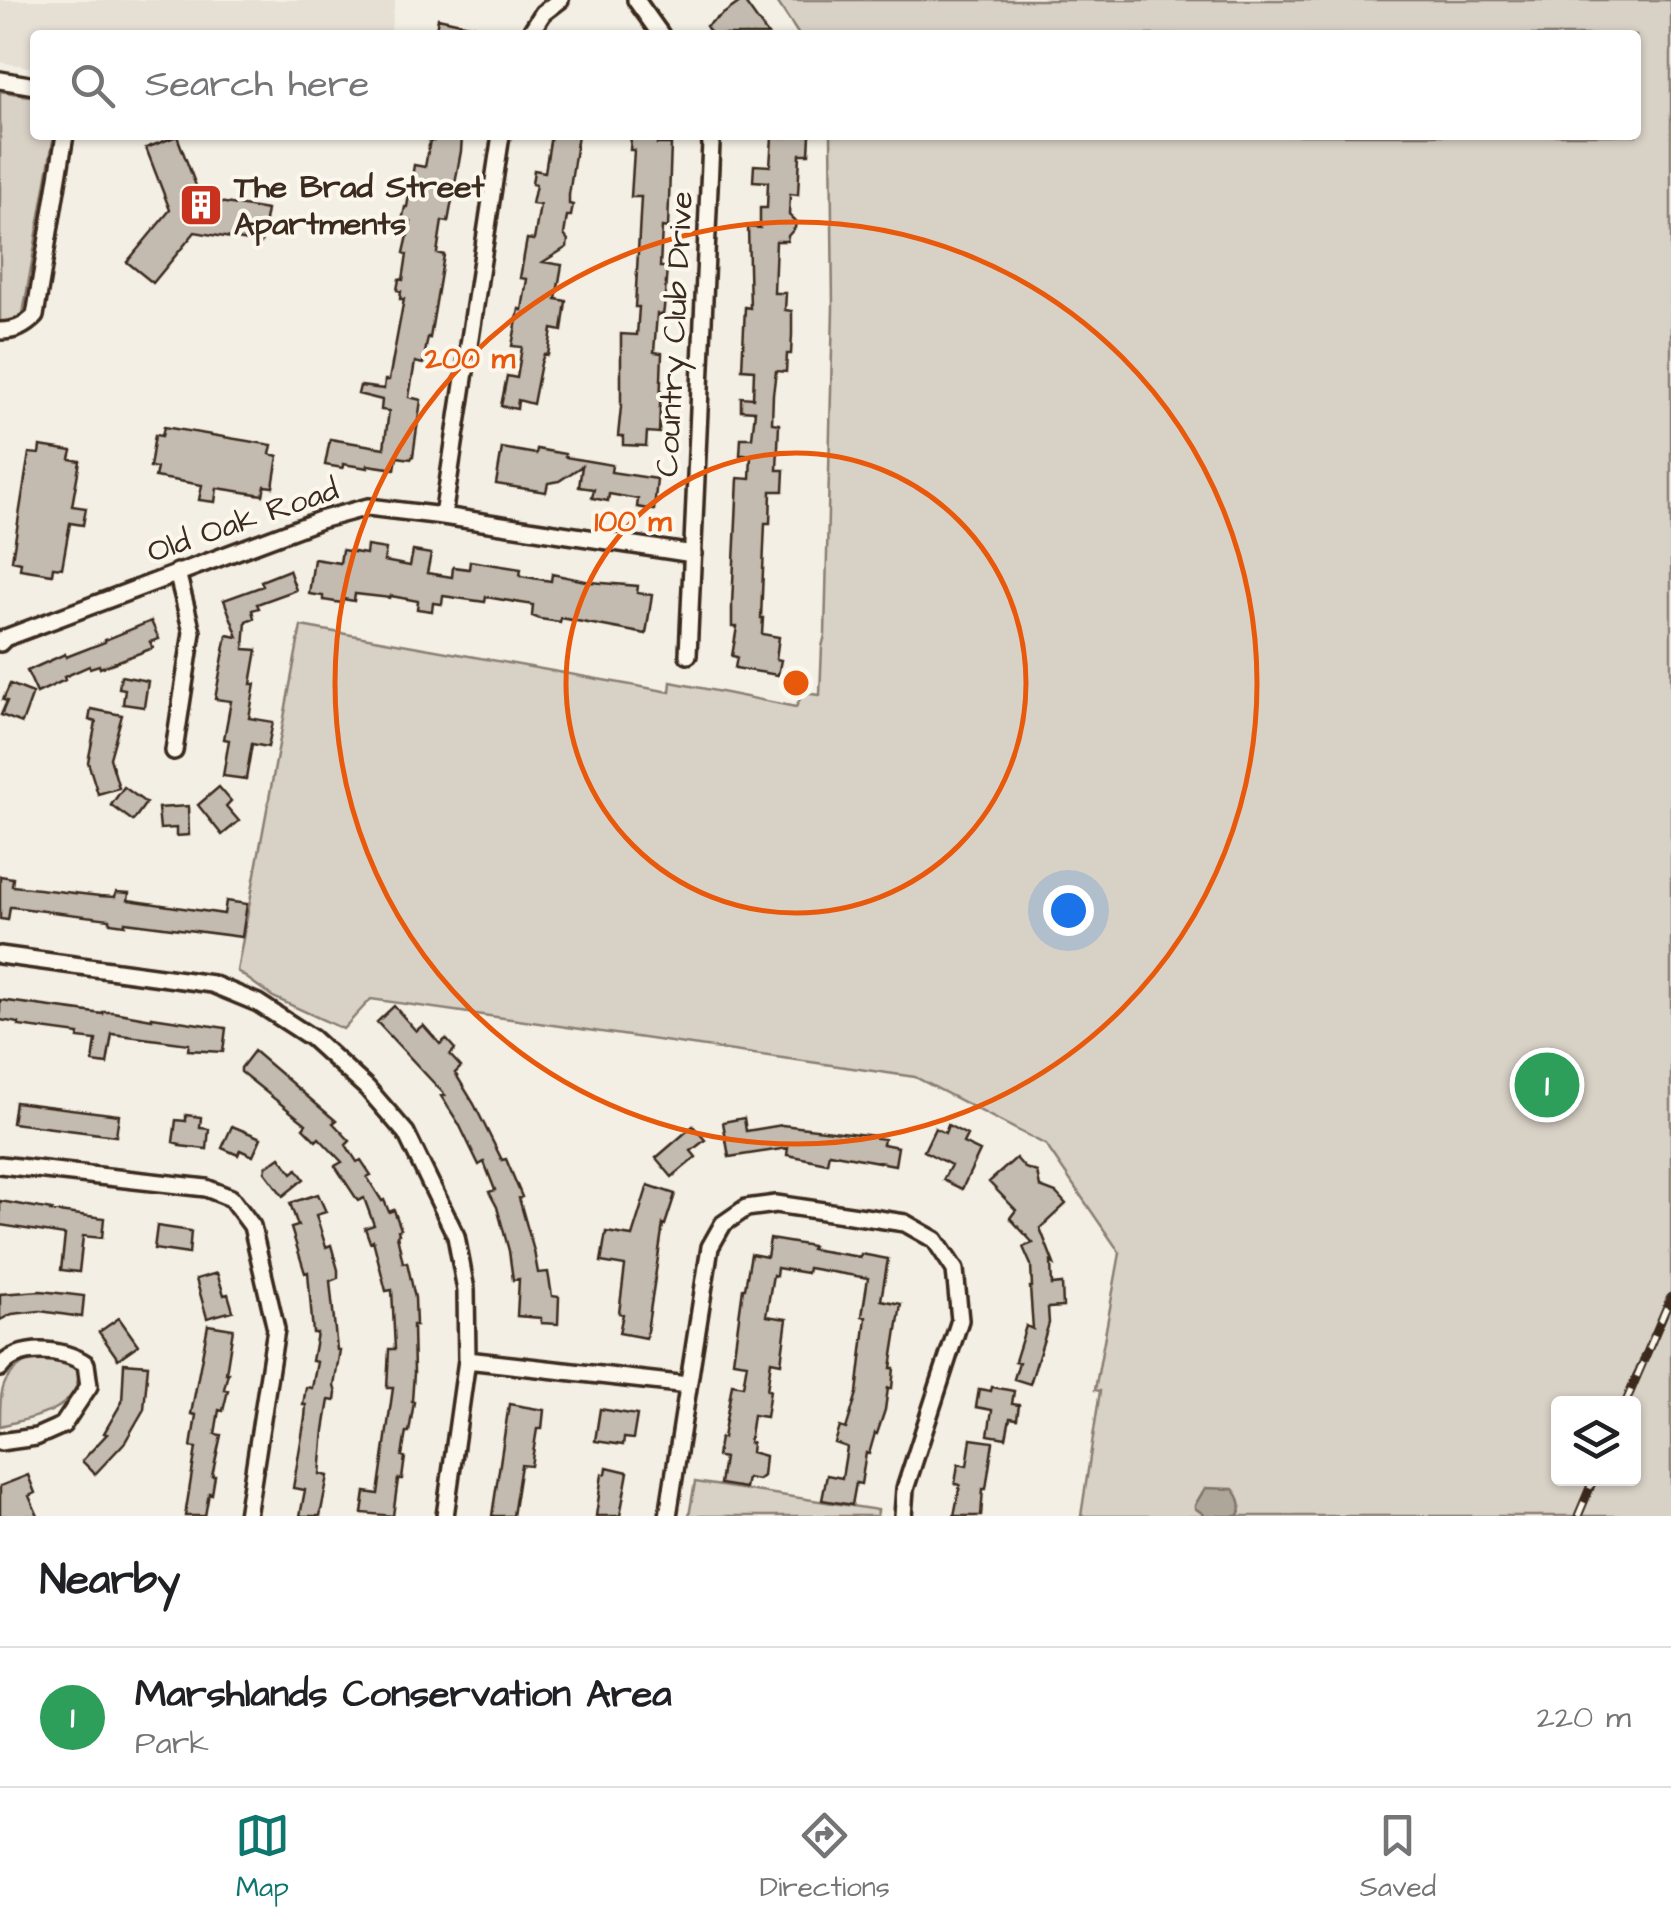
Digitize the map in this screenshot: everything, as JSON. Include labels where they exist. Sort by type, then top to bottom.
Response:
[{"type":"street","points":[[532,30],[560,0]]},
{"type":"street","points":[[636,0],[657,30]]},
{"type":"street","points":[[0,80],[30,85]]},
{"type":"street","points":[[0,331],[12,332],[34,316],[64,140]]},
{"type":"street","points":[[443,516],[500,140]]},
{"type":"street","name":"Country Club Drive","points":[[688,655],[710,140]]},
{"type":"street","name":"Old Oak Road","points":[[0,643],[177,572],[320,520],[368,507],[693,554]]},
{"type":"street","points":[[174,751],[192,632],[177,572]]},
{"type":"street","points":[[0,954],[212,984],[258,1003],[312,1038],[367,1088],[406,1132],[456,1236],[466,1290],[467,1360],[444,1516]]},
{"type":"street","points":[[0,1166],[206,1188],[231,1198],[252,1226],[276,1328],[247,1516]]},
{"type":"street","points":[[668,1516],[710,1247],[723,1224],[746,1208],[776,1204],[905,1223],[935,1240],[955,1270],[960,1320],[905,1489],[903,1516]]},
{"type":"street","points":[[0,1368],[21,1352],[68,1353],[86,1364],[89,1386],[62,1425],[36,1438],[0,1442]]},
{"type":"street","points":[[467,1360],[688,1385]]},
{"type":"shaded area","points":[[0,0],[395,0],[391,30],[30,30],[30,67],[0,62]]},
{"type":"shaded area","points":[[776,0],[1671,0],[1671,1516],[1081,1516],[1100,1391],[1095,1390],[1120,1253],[1046,1145],[915,1077],[371,999],[343,1029],[273,997],[237,971],[301,626],[670,692],[671,682],[796,707],[803,693],[820,695],[833,308],[831,140],[1641,140],[1641,30],[796,30]]},
{"type":"shaded area","points":[[0,91],[30,96],[30,140],[53,140],[23,314],[16,320],[0,321]]},
{"type":"shaded area","points":[[33,1358],[75,1363],[75,1390],[68,1400],[47,1413],[0,1426],[4,1385],[14,1371]]},
{"type":"shaded area","points":[[695,1482],[878,1511],[877,1516],[689,1516]]},
{"type":"shaded area","points":[[1205,1488],[1233,1489],[1240,1502],[1237,1516],[1206,1516],[1195,1508]]},
{"type":"building","points":[[743,0],[764,30],[709,30],[706,26]]},
{"type":"building","points":[[438,18],[492,30],[436,30]]},
{"type":"building","name":"The Brad Street Apartments","points":[[179,140],[201,199],[267,210],[261,243],[195,232],[153,283],[127,262],[170,210],[146,148]]},
{"type":"building","points":[[430,140],[462,140],[448,222],[442,221],[437,253],[444,255],[430,338],[423,364],[415,362],[409,397],[421,400],[413,456],[397,457],[395,469],[325,465],[330,439],[384,448],[389,411],[381,410],[382,400],[358,394],[360,386],[384,389],[385,380],[389,380],[404,299],[400,299],[401,291],[397,290],[399,279],[403,280],[411,222],[402,221],[414,165],[425,167]]},
{"type":"building","points":[[550,140],[577,140],[569,195],[569,204],[573,205],[564,235],[567,247],[543,262],[562,265],[556,299],[566,301],[562,331],[552,329],[533,404],[518,400],[517,409],[501,406],[507,376],[517,378],[522,347],[512,346],[527,279],[520,278],[527,239],[534,240],[540,205],[532,204],[534,170],[545,172]]},
{"type":"building","points":[[631,140],[671,144],[668,228],[662,227],[660,267],[667,267],[664,308],[663,315],[657,314],[654,352],[662,353],[659,433],[647,432],[646,446],[623,445],[623,436],[618,436],[621,334],[637,335],[639,307],[635,307],[641,197],[631,197],[634,150],[630,150]]},
{"type":"building","points":[[772,140],[810,140],[809,154],[800,154],[798,195],[790,194],[789,215],[796,222],[795,228],[787,241],[776,241],[774,293],[786,293],[785,310],[792,311],[792,335],[786,372],[776,371],[773,394],[772,423],[779,424],[777,470],[784,470],[783,491],[771,491],[770,523],[765,523],[761,618],[762,634],[779,637],[778,675],[735,668],[737,657],[732,656],[737,627],[732,627],[732,604],[738,478],[750,479],[751,455],[740,455],[741,438],[752,438],[755,411],[741,410],[741,397],[753,398],[754,370],[742,369],[745,307],[750,308],[748,227],[760,228],[760,208],[767,208],[768,182],[753,181],[754,165],[770,166]]},
{"type":"building","points":[[164,427],[272,445],[270,454],[278,456],[273,487],[265,486],[263,495],[217,488],[215,502],[199,500],[202,485],[155,477],[157,468],[150,467],[155,435],[162,436]]},
{"type":"building","points":[[40,446],[72,451],[70,459],[80,461],[72,506],[86,508],[83,525],[70,523],[62,568],[53,567],[52,574],[20,569],[21,562],[12,560],[29,453],[39,454]]},
{"type":"building","points":[[502,448],[565,454],[612,465],[611,472],[657,479],[654,510],[637,507],[638,499],[609,494],[608,501],[592,498],[594,489],[579,487],[582,466],[559,481],[548,483],[546,492],[496,484]]},
{"type":"building","points":[[367,546],[386,549],[384,561],[410,566],[413,551],[431,554],[427,573],[452,577],[453,567],[469,569],[470,561],[521,569],[520,576],[551,581],[552,574],[638,586],[637,593],[652,595],[646,634],[561,618],[560,622],[540,619],[532,616],[533,605],[486,597],[485,602],[443,596],[442,604],[433,603],[432,611],[417,609],[418,601],[391,596],[355,594],[354,601],[343,599],[342,603],[309,594],[314,559],[340,563],[342,550],[366,554]]},
{"type":"building","points":[[289,570],[296,590],[257,604],[259,608],[252,610],[254,618],[246,621],[244,649],[257,650],[249,718],[273,722],[268,747],[252,744],[246,779],[223,776],[231,701],[215,699],[227,635],[238,637],[224,600],[263,586],[261,581]]},
{"type":"building","points":[[151,621],[159,639],[150,642],[153,648],[100,668],[89,666],[37,693],[27,671]]},
{"type":"building","points":[[121,676],[148,681],[144,707],[123,704],[125,689],[119,688]]},
{"type":"building","points":[[10,684],[33,693],[22,723],[1,715]]},
{"type":"building","points":[[91,709],[122,715],[110,758],[119,788],[98,794],[88,762],[96,722],[89,720]]},
{"type":"building","points":[[124,787],[146,803],[133,821],[111,805]]},
{"type":"building","points":[[219,787],[231,801],[226,806],[239,821],[222,835],[198,805]]},
{"type":"building","points":[[188,806],[189,835],[176,836],[176,828],[160,829],[158,808]]},
{"type":"building","points":[[0,876],[13,878],[12,886],[115,897],[116,892],[129,893],[128,900],[224,914],[226,901],[247,904],[242,937],[125,925],[110,923],[110,919],[12,907],[8,920],[0,919]]},
{"type":"building","points":[[0,1000],[226,1028],[223,1052],[188,1050],[189,1044],[112,1034],[107,1064],[93,1062],[96,1040],[0,1020]]},
{"type":"building","points":[[394,1006],[416,1031],[423,1025],[440,1044],[446,1039],[455,1049],[450,1055],[461,1067],[455,1073],[502,1160],[506,1159],[522,1197],[519,1198],[538,1273],[548,1272],[552,1296],[559,1297],[558,1324],[517,1316],[519,1279],[513,1280],[497,1207],[489,1192],[495,1190],[484,1162],[479,1165],[441,1096],[445,1095],[377,1022]]},
{"type":"building","points":[[254,1051],[336,1121],[333,1123],[350,1141],[346,1145],[371,1175],[367,1177],[389,1212],[394,1210],[401,1229],[397,1235],[415,1298],[414,1402],[393,1516],[362,1513],[365,1492],[378,1494],[393,1388],[387,1388],[389,1349],[395,1349],[392,1290],[386,1291],[373,1240],[370,1242],[365,1228],[374,1225],[364,1198],[358,1201],[335,1166],[342,1162],[303,1128],[306,1124],[241,1072]]},
{"type":"building","points":[[15,1102],[119,1115],[116,1136],[12,1123]]},
{"type":"building","points":[[186,1115],[201,1117],[200,1128],[209,1129],[207,1149],[173,1142],[176,1120],[186,1121]]},
{"type":"building","points":[[744,1118],[746,1131],[782,1125],[876,1136],[884,1139],[883,1144],[898,1147],[895,1165],[829,1153],[827,1163],[787,1155],[788,1148],[729,1157],[723,1122]]},
{"type":"building","points":[[948,1125],[967,1135],[963,1143],[980,1151],[962,1189],[943,1180],[951,1165],[924,1151],[935,1128],[945,1133]]},
{"type":"building","points":[[232,1126],[261,1138],[253,1156],[222,1148]]},
{"type":"building","points":[[693,1126],[705,1140],[691,1151],[696,1157],[672,1177],[656,1158]]},
{"type":"building","points":[[280,1157],[292,1173],[297,1169],[304,1179],[283,1196],[265,1172]]},
{"type":"building","points":[[1016,1158],[1025,1168],[1037,1172],[1040,1187],[1056,1193],[1066,1204],[1040,1228],[1054,1264],[1051,1262],[1052,1285],[1062,1284],[1063,1307],[1048,1308],[1049,1323],[1030,1384],[1014,1379],[1026,1326],[1033,1329],[1031,1265],[1023,1247],[1033,1243],[1010,1218],[1016,1210],[989,1182]]},
{"type":"building","points":[[648,1185],[675,1194],[663,1224],[646,1338],[619,1333],[625,1266],[601,1262],[606,1232],[632,1236]]},
{"type":"building","points":[[318,1194],[326,1212],[316,1215],[338,1270],[338,1278],[330,1281],[340,1350],[335,1401],[329,1400],[324,1430],[320,1474],[328,1476],[320,1516],[300,1516],[305,1490],[293,1488],[306,1387],[312,1388],[317,1362],[312,1361],[317,1333],[313,1333],[308,1272],[305,1273],[291,1228],[298,1226],[290,1203]]},
{"type":"building","points":[[0,1201],[104,1218],[102,1238],[83,1236],[79,1272],[61,1270],[65,1235],[0,1225]]},
{"type":"building","points":[[157,1226],[191,1231],[189,1254],[154,1249]]},
{"type":"building","points":[[770,1239],[812,1246],[811,1249],[888,1259],[881,1300],[901,1304],[891,1368],[892,1388],[888,1388],[885,1410],[869,1454],[866,1453],[861,1484],[856,1483],[852,1505],[822,1500],[827,1475],[842,1478],[847,1447],[835,1443],[840,1427],[846,1429],[857,1393],[868,1278],[808,1268],[807,1273],[777,1268],[776,1276],[773,1275],[766,1316],[787,1319],[781,1363],[771,1361],[766,1417],[753,1415],[749,1443],[751,1452],[765,1456],[763,1476],[758,1480],[747,1478],[745,1488],[720,1484],[724,1458],[717,1456],[732,1384],[743,1386],[747,1363],[733,1361],[743,1288],[751,1254],[767,1257]]},
{"type":"building","points":[[217,1273],[233,1311],[207,1318],[196,1279]]},
{"type":"building","points":[[41,1291],[84,1296],[82,1317],[40,1311],[12,1314],[0,1320],[0,1294]]},
{"type":"building","points":[[119,1318],[138,1345],[118,1359],[99,1332]]},
{"type":"building","points":[[208,1325],[233,1329],[224,1389],[228,1390],[223,1411],[219,1410],[215,1434],[221,1435],[205,1516],[185,1516],[196,1448],[191,1447],[196,1415],[191,1414]]},
{"type":"building","points":[[124,1363],[148,1365],[144,1409],[125,1442],[95,1474],[82,1461],[107,1434],[104,1433],[122,1402]]},
{"type":"building","points":[[992,1387],[1014,1391],[1012,1404],[1019,1405],[1017,1419],[1010,1418],[1006,1438],[988,1435],[992,1410],[976,1407],[979,1389],[991,1391]]},
{"type":"building","points":[[509,1404],[544,1410],[542,1429],[537,1429],[531,1466],[521,1465],[513,1516],[492,1516]]},
{"type":"building","points":[[600,1409],[637,1415],[633,1439],[624,1438],[623,1445],[595,1441]]},
{"type":"building","points":[[971,1439],[993,1442],[981,1516],[954,1516],[960,1485],[955,1484],[958,1464],[967,1466]]},
{"type":"building","points":[[607,1467],[628,1472],[620,1516],[596,1516],[602,1474],[606,1474]]},
{"type":"building","points":[[28,1475],[35,1493],[29,1496],[38,1516],[0,1516],[0,1486]]},
{"type":"railway","points":[[1628,1396],[1671,1297]]},
{"type":"railway","points":[[1578,1516],[1591,1486]]},
{"type":"place","name":"The Brad Street Apartments","points":[[201,205]]},
{"type":"place","name":"Marshlands Conservation Area","points":[[1547,1085]]}]
